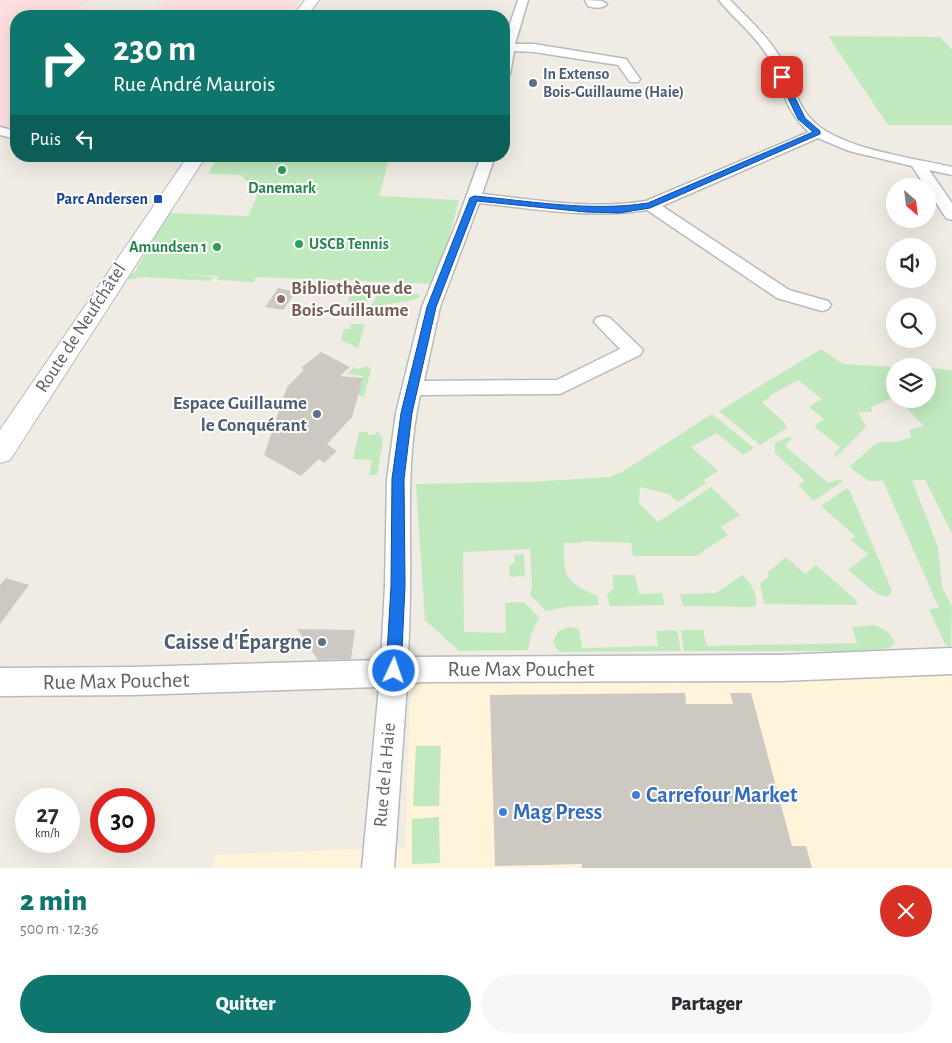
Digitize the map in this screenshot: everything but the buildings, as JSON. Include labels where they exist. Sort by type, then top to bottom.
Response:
[{"type":"main road","name":"Route de Neufchâtel","points":[[0,452],[111,282],[193,162]]},
{"type":"street","points":[[510,41],[523,0]]},
{"type":"street","points":[[590,0],[592,4],[602,4]]},
{"type":"street","points":[[724,0],[769,49],[802,119],[818,132],[854,148],[952,171]]},
{"type":"street","points":[[510,52],[534,48],[622,62],[634,79]]},
{"type":"street","points":[[474,198],[586,210],[619,210],[650,205],[818,132]]},
{"type":"street","name":"Rue de la Haie","points":[[378,868],[394,671],[398,586],[398,479],[406,413],[431,307],[474,198],[486,162]]},
{"type":"street","points":[[917,163],[952,215]]},
{"type":"street","points":[[650,205],[783,294],[822,305]]},
{"type":"street","points":[[412,388],[560,387],[633,350],[603,322]]},
{"type":"street","name":"Rue Max Pouchet","points":[[0,682],[133,681],[370,675],[394,671],[780,668],[952,661]]},
{"type":"shaded area","points":[[0,0],[88,0],[78,8],[115,10],[10,10],[10,130],[0,127]]},
{"type":"shaded area","points":[[165,0],[300,0],[292,10],[154,10]]},
{"type":"shaded area","points":[[952,660],[952,868],[212,868],[215,855],[405,847],[411,677]]},
{"type":"green space","points":[[828,36],[940,37],[952,50],[952,125],[888,125]]},
{"type":"green space","name":"USCB Tennis","points":[[215,162],[388,162],[379,196],[459,200],[437,284],[256,277],[254,282],[217,280],[218,276],[185,274],[213,277],[210,281],[144,277],[128,280],[169,213],[248,216],[257,196],[241,175],[208,174]]},
{"type":"green space","points":[[351,288],[373,290],[374,292],[366,302],[348,302]]},
{"type":"green space","points":[[380,290],[418,294],[420,296],[414,300],[371,307]]},
{"type":"green space","points":[[351,324],[365,324],[358,348],[341,340],[344,329],[350,329]]},
{"type":"green space","points":[[821,349],[843,364],[886,366],[886,401],[871,407],[872,412],[858,412],[866,427],[835,458],[834,455],[840,447],[816,428],[815,425],[824,419],[809,407],[822,399],[798,380],[762,402],[784,422],[787,428],[760,445],[719,411]]},
{"type":"green space","points":[[367,366],[371,369],[364,397],[358,395],[363,376],[347,374],[354,367],[358,369]]},
{"type":"green space","points":[[936,369],[952,370],[952,534],[925,480],[912,480],[938,547],[942,587],[952,606],[951,647],[945,644],[929,609],[939,608],[883,481],[869,481],[849,467],[874,445],[880,442],[897,442],[911,437],[909,430],[924,426],[907,408],[936,408]]},
{"type":"green space","points":[[712,414],[754,448],[743,455],[717,433],[691,447],[718,471],[704,480],[706,483],[678,502],[669,494],[640,487],[639,503],[658,522],[711,487],[740,515],[721,527],[728,535],[696,556],[633,556],[631,543],[582,541],[581,543],[564,543],[568,577],[578,586],[597,596],[599,605],[565,607],[546,611],[530,595],[532,585],[530,549],[463,552],[464,632],[506,633],[505,603],[524,602],[539,617],[532,632],[528,650],[459,651],[425,620],[416,484],[529,482],[609,477],[622,472]]},
{"type":"green space","points":[[359,432],[368,432],[368,435],[375,435],[378,432],[383,439],[377,475],[369,475],[372,460],[353,459]]},
{"type":"green space","points":[[788,437],[792,438],[785,446],[828,483],[840,479],[843,481],[814,501],[798,485],[805,481],[775,453],[775,443]]},
{"type":"green space","points":[[847,488],[850,491],[892,591],[888,597],[877,594],[848,570],[868,554],[851,540],[855,536],[821,506]]},
{"type":"green space","points":[[524,554],[525,576],[510,577],[509,566],[515,562],[514,555]]},
{"type":"green space","points":[[786,557],[805,574],[816,565],[858,602],[856,605],[764,604],[760,584],[768,577],[768,572]]},
{"type":"green space","points":[[612,575],[635,575],[639,594],[662,593],[664,605],[610,606],[607,595],[614,588]]},
{"type":"green space","points":[[742,575],[751,585],[754,592],[756,605],[753,607],[683,606],[680,594],[716,593]]},
{"type":"green space","points":[[875,625],[888,632],[895,643],[889,648],[866,651],[684,651],[681,630],[703,630],[707,646],[857,643],[852,627]]},
{"type":"green space","points":[[572,627],[579,629],[582,648],[658,646],[656,631],[677,630],[681,651],[559,652],[553,643],[556,636],[564,628]]},
{"type":"green space","points":[[416,746],[441,746],[439,806],[413,806]]},
{"type":"green space","points":[[439,817],[440,863],[412,864],[412,819]]},
{"type":"place","name":"In Extenso Bois-Guillaume (Haie)","points":[[533,83]]},
{"type":"place","name":"Danemark","points":[[282,170]]},
{"type":"place","name":"Parc Andersen","points":[[158,199]]},
{"type":"place","name":"USCB Tennis","points":[[299,244]]},
{"type":"place","name":"Amundsen 1","points":[[217,247]]},
{"type":"place","name":"Bibliothèque de Bois-Guillaume","points":[[281,299]]},
{"type":"place","name":"Espace Guillaume le Conquérant","points":[[317,414]]},
{"type":"place","name":"Caisse d'Épargne","points":[[322,642]]},
{"type":"place","name":"Carrefour Market","points":[[636,795]]},
{"type":"place","name":"Mag Press","points":[[503,812]]},
{"type":"route","points":[[394,671],[398,586],[398,479],[406,413],[431,307],[474,198],[586,210],[619,210],[650,205],[818,132],[802,119],[782,77]]}]
